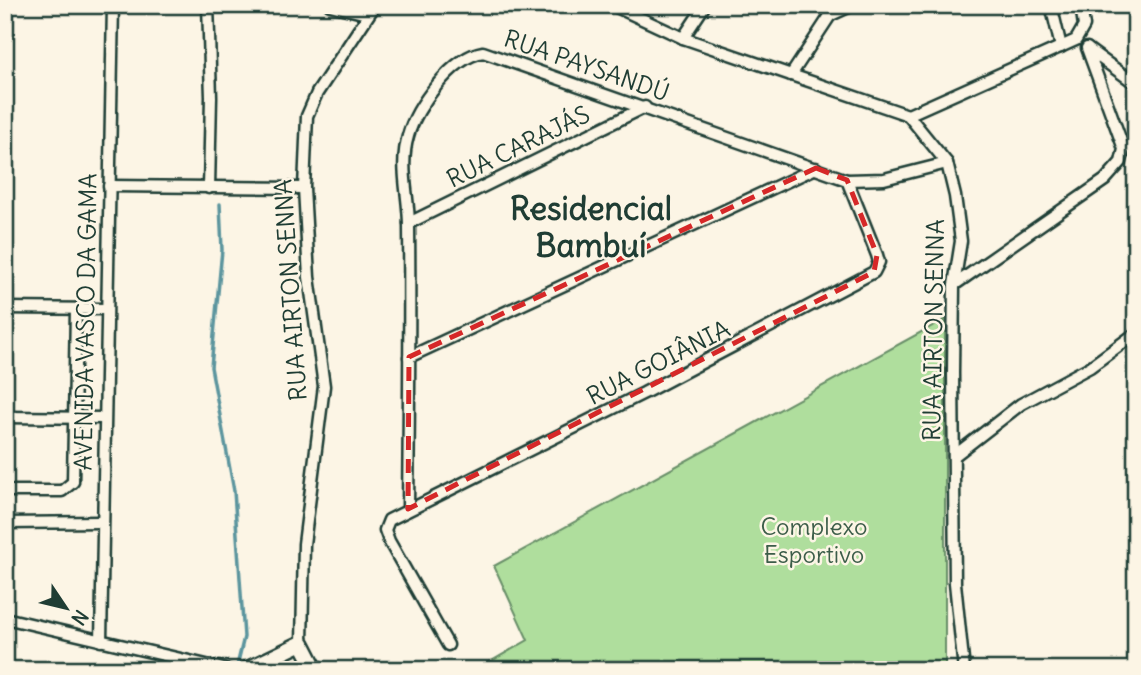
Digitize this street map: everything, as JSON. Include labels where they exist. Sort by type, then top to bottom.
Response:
[{"type":"street","name":"AVENIDA VASCO DA GAMA","points":[[101,641],[105,309],[113,5]]},
{"type":"street","points":[[208,5],[211,97],[209,188]]},
{"type":"street","points":[[330,5],[367,14]]},
{"type":"street","name":"RUA AIRTON SENNA","points":[[316,670],[302,643],[304,544],[324,386],[309,277],[304,188],[307,116],[317,93],[375,5]]},
{"type":"street","points":[[612,5],[683,38],[908,115],[1076,40],[1084,26],[1081,5]]},
{"type":"street","points":[[683,38],[705,5]]},
{"type":"street","points":[[790,75],[837,5]]},
{"type":"street","points":[[829,17],[853,5]]},
{"type":"street","points":[[1051,5],[1061,47]]},
{"type":"street","points":[[1076,40],[1136,84]]},
{"type":"street","points":[[954,285],[1105,180],[1121,162],[1124,149],[1087,48]]},
{"type":"street","name":"RUA PAYSANDÚ","points":[[408,509],[409,223],[404,157],[408,136],[415,120],[436,87],[455,65],[469,54],[482,52],[847,180],[884,179],[947,163]]},
{"type":"street","name":"RUA CARAJÁS","points":[[409,223],[645,107]]},
{"type":"street","name":"RUA AIRTON SENNA","points":[[908,115],[947,163],[961,241],[954,285],[954,456],[956,604],[964,670]]},
{"type":"street","points":[[409,358],[816,168]]},
{"type":"street","name":"RUA GOIÂNIA","points":[[447,645],[389,541],[386,525],[408,509],[644,393],[874,272],[879,262],[877,255],[847,180]]},
{"type":"street","points":[[109,186],[304,188]]},
{"type":"street","points":[[5,308],[105,309]]},
{"type":"street","points":[[5,491],[62,491],[73,482],[76,309]]},
{"type":"street","points":[[954,456],[1021,404],[1090,368],[1136,333]]},
{"type":"street","points":[[5,417],[103,418]]},
{"type":"street","points":[[5,523],[102,522]]},
{"type":"street","points":[[5,618],[228,670]]},
{"type":"street","points":[[246,670],[302,643]]},
{"type":"highlighted area","points":[[816,168],[847,180],[877,255],[874,272],[408,509],[409,357]]},
{"type":"green space","name":"Complexo Esportivo","points":[[945,319],[945,670],[476,670],[528,640],[494,566]]},
{"type":"waterway","points":[[220,204],[222,250],[211,367],[234,491],[244,637],[236,670]]},
{"type":"district","name":"Residencial Bambuí","points":[[591,226]]}]
